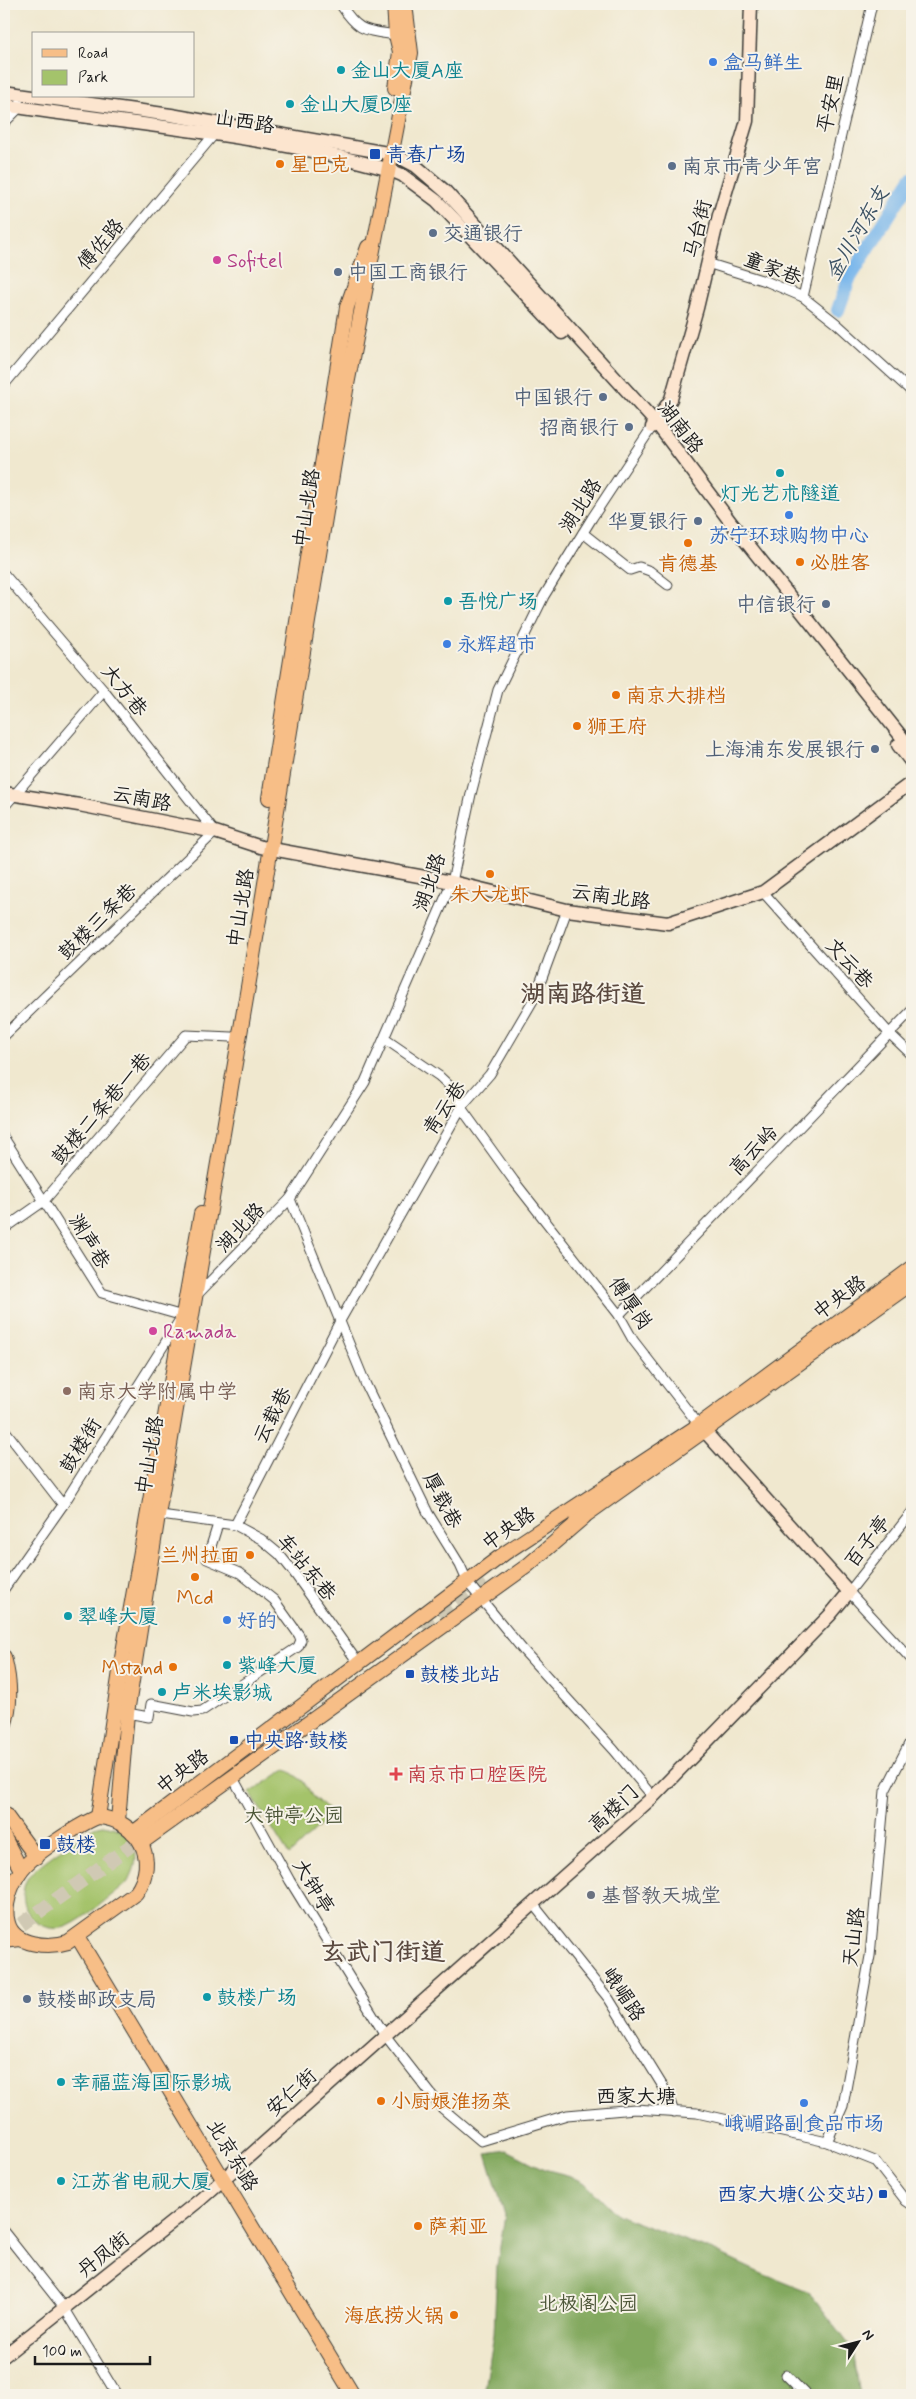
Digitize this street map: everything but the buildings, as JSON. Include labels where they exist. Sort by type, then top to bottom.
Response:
[{"type":"main road","name":"中山北路","points":[[389,154],[400,52],[396,35],[394,4]]},
{"type":"main road","name":"中山北路","points":[[118,1821],[127,1713],[153,1514],[182,1316],[232,1037],[239,985],[386,168],[411,53],[405,4]]},
{"type":"main road","name":"中山北路","points":[[98,1817],[122,1658],[153,1514],[196,1296],[265,847]]},
{"type":"main road","name":"中央路","points":[[912,1268],[702,1428],[584,1517],[490,1579],[702,1428],[912,1283]]},
{"type":"main road","name":"中央路","points":[[137,1838],[359,1664],[505,1553],[702,1428]]},
{"type":"main road","name":"中央路","points":[[137,1838],[233,1778],[479,1598],[527,1566],[584,1517]]},
{"type":"main road","points":[[4,1657],[10,1696],[9,1712],[4,1726]]},
{"type":"main road","points":[[4,1813],[36,1857]]},
{"type":"main road","points":[[98,1817],[118,1821],[137,1838],[147,1863],[141,1886],[136,1893],[68,1942],[41,1945],[20,1938],[8,1924],[5,1916],[14,1882],[21,1870],[81,1825],[98,1817]]},
{"type":"main road","points":[[4,1837],[21,1870]]},
{"type":"main road","name":"北京东路","points":[[77,1936],[352,2395]]},
{"type":"main road","points":[[4,1942],[20,1938]]},
{"type":"street","points":[[340,4],[352,22],[363,30],[396,35]]},
{"type":"street","name":"马台街","points":[[654,425],[671,399],[697,308],[719,215],[747,120],[751,4]]},
{"type":"street","name":"平安里","points":[[802,297],[872,4]]},
{"type":"street","name":"山西路","points":[[4,92],[20,102]]},
{"type":"street","points":[[4,123],[20,102]]},
{"type":"street","name":"山西路","points":[[4,105],[20,102],[171,115],[285,146],[386,168]]},
{"type":"street","name":"山西路","points":[[219,129],[389,154]]},
{"type":"street","name":"傅佐路","points":[[4,385],[219,129]]},
{"type":"street","name":"湖南路","points":[[389,154],[416,166],[446,192],[654,425],[912,750]]},
{"type":"street","name":"湖南路","points":[[386,168],[402,175],[438,201],[654,425],[726,530],[912,763]]},
{"type":"street","name":"童家巷","points":[[708,263],[768,282],[802,297],[836,323],[912,392]]},
{"type":"street","name":"湖北路","points":[[182,1316],[196,1296],[290,1199],[365,1082],[452,882],[471,794],[498,690],[544,596],[654,425]]},
{"type":"street","points":[[583,533],[630,570],[639,566],[650,571],[668,585]]},
{"type":"street","name":"大方巷","points":[[4,574],[104,691],[216,832]]},
{"type":"street","points":[[4,807],[10,794],[104,691]]},
{"type":"street","name":"云南北路","points":[[265,847],[452,882],[567,910],[668,923],[763,892],[912,782]]},
{"type":"street","name":"云南路","points":[[10,794],[79,805],[216,832],[265,847]]},
{"type":"street","name":"鼓楼三条巷","points":[[4,1036],[216,832]]},
{"type":"street","name":"文云巷","points":[[763,892],[889,1033],[912,1055]]},
{"type":"street","name":"青云巷","points":[[340,1321],[462,1106],[490,1074],[535,996],[567,910]]},
{"type":"street","name":"高云岭","points":[[619,1315],[912,1010]]},
{"type":"street","name":"鼓楼二条巷一巷","points":[[4,1229],[44,1201],[186,1035],[232,1037]]},
{"type":"street","name":"傅厚岗","points":[[384,1039],[439,1076],[455,1091],[462,1109],[514,1181],[619,1315],[633,1340],[702,1428],[849,1592]]},
{"type":"street","name":"渊声巷","points":[[4,1138],[102,1293],[182,1316]]},
{"type":"street","name":"厚载巷","points":[[290,1199],[366,1385],[428,1513],[460,1565],[468,1583],[523,1650],[614,1750],[653,1797]]},
{"type":"street","name":"鼓楼街","points":[[4,1589],[63,1504],[182,1316]]},
{"type":"street","name":"云载巷","points":[[236,1525],[340,1321]]},
{"type":"street","points":[[4,1429],[63,1504]]},
{"type":"street","name":"百子亭","points":[[849,1592],[912,1512]]},
{"type":"street","name":"车站东巷","points":[[153,1514],[236,1525],[261,1539],[279,1554],[359,1664]]},
{"type":"street","points":[[127,1713],[149,1717],[151,1704],[193,1712],[202,1711],[298,1647],[301,1640],[299,1635],[274,1600],[240,1572],[207,1560],[218,1524]]},
{"type":"street","points":[[849,1592],[912,1660]]},
{"type":"street","name":"高楼门","points":[[385,2035],[653,1797],[830,1615],[849,1592]]},
{"type":"street","name":"天山路","points":[[827,2142],[843,2106],[870,1956],[885,1791],[912,1738]]},
{"type":"street","name":"大钟亭","points":[[233,1778],[290,1881],[385,2035]]},
{"type":"street","name":"峨嵋路","points":[[533,1904],[609,1999],[667,2093],[674,2112]]},
{"type":"street","name":"西家大塘","points":[[385,2035],[442,2108],[481,2142],[567,2115],[635,2109],[697,2114],[827,2142],[875,2161],[906,2202],[912,2205]]},
{"type":"street","name":"安仁街","points":[[224,2179],[385,2035]]},
{"type":"street","name":"丹凤街","points":[[4,2356],[65,2309],[224,2179]]},
{"type":"street","points":[[4,2232],[65,2309],[117,2395]]},
{"type":"street","points":[[786,2375],[806,2395]]},
{"type":"green space","name":"大钟亭公园","points":[[286,1769],[303,1781],[312,1796],[333,1814],[289,1855],[250,1793]]},
{"type":"green space","points":[[102,1825],[113,1827],[122,1832],[134,1845],[135,1863],[127,1883],[90,1912],[68,1926],[49,1928],[38,1923],[29,1914],[24,1900],[24,1887],[29,1876],[41,1864],[59,1851],[94,1827]]},
{"type":"green space","name":"北极阁公园","points":[[507,2150],[544,2169],[571,2176],[585,2183],[617,2215],[713,2251],[760,2273],[810,2293],[853,2350],[860,2395],[484,2395],[494,2334],[497,2265],[505,2215],[486,2153]]},
{"type":"waterway","name":"金川河东支","points":[[838,310],[849,279],[912,178]]},
{"type":"tunnel","points":[[425,1631],[492,1582]]},
{"type":"tunnel","points":[[4,1937],[147,1834]]},
{"type":"place","name":"盒马鲜生","points":[[713,62]]},
{"type":"place","name":"金山大厦A座","points":[[341,70]]},
{"type":"place","name":"金山大厦B座","points":[[290,104]]},
{"type":"place","name":"青春广场","points":[[375,154]]},
{"type":"place","name":"星巴克","points":[[280,164]]},
{"type":"place","name":"南京市青少年宫","points":[[672,166]]},
{"type":"place","name":"交通银行","points":[[433,233]]},
{"type":"place","name":"Sofitel","points":[[217,260]]},
{"type":"place","name":"中国工商银行","points":[[338,272]]},
{"type":"place","name":"中国银行","points":[[603,397]]},
{"type":"place","name":"招商银行","points":[[629,427]]},
{"type":"place","name":"灯光艺术隧道","points":[[780,473]]},
{"type":"place","name":"苏宁环球购物中心","points":[[789,515]]},
{"type":"place","name":"华夏银行","points":[[698,521]]},
{"type":"place","name":"肯德基","points":[[688,543]]},
{"type":"place","name":"必胜客","points":[[800,562]]},
{"type":"place","name":"吾悦广场","points":[[448,601]]},
{"type":"place","name":"中信银行","points":[[826,604]]},
{"type":"place","name":"永辉超市","points":[[447,644]]},
{"type":"place","name":"南京大排档","points":[[616,695]]},
{"type":"place","name":"狮王府","points":[[577,726]]},
{"type":"place","name":"上海浦东发展银行","points":[[875,749]]},
{"type":"place","name":"朱大龙虾","points":[[490,874]]},
{"type":"place","name":"Ramada","points":[[153,1331]]},
{"type":"place","name":"南京大学附属中学","points":[[67,1391]]},
{"type":"place","name":"兰州拉面","points":[[250,1555]]},
{"type":"place","name":"Mcd","points":[[195,1577]]},
{"type":"place","name":"翠峰大厦","points":[[68,1616]]},
{"type":"place","name":"好的","points":[[227,1620]]},
{"type":"place","name":"紫峰大厦","points":[[227,1665]]},
{"type":"place","name":"Mstand","points":[[173,1667]]},
{"type":"place","name":"鼓楼北站","points":[[410,1674]]},
{"type":"place","name":"卢米埃影城","points":[[162,1692]]},
{"type":"place","name":"中央路·鼓楼","points":[[234,1740]]},
{"type":"place","name":"南京市口腔医院","points":[[396,1774]]},
{"type":"place","name":"鼓楼","points":[[45,1844]]},
{"type":"place","name":"基督教天城堂","points":[[591,1895]]},
{"type":"place","name":"鼓楼广场","points":[[207,1997]]},
{"type":"place","name":"鼓楼邮政支局","points":[[27,1999]]},
{"type":"place","name":"幸福蓝海国际影城","points":[[61,2082]]},
{"type":"place","name":"小厨娘淮扬菜","points":[[381,2101]]},
{"type":"place","name":"峨嵋路副食品市场","points":[[804,2103]]},
{"type":"place","name":"江苏省电视大厦","points":[[61,2181]]},
{"type":"place","name":"西家大塘(公交站)","points":[[883,2194]]},
{"type":"place","name":"萨莉亚","points":[[418,2226]]},
{"type":"place","name":"海底捞火锅","points":[[454,2315]]},
{"type":"district","name":"湖南路街道","points":[[583,993]]},
{"type":"district","name":"玄武门街道","points":[[383,1951]]}]
